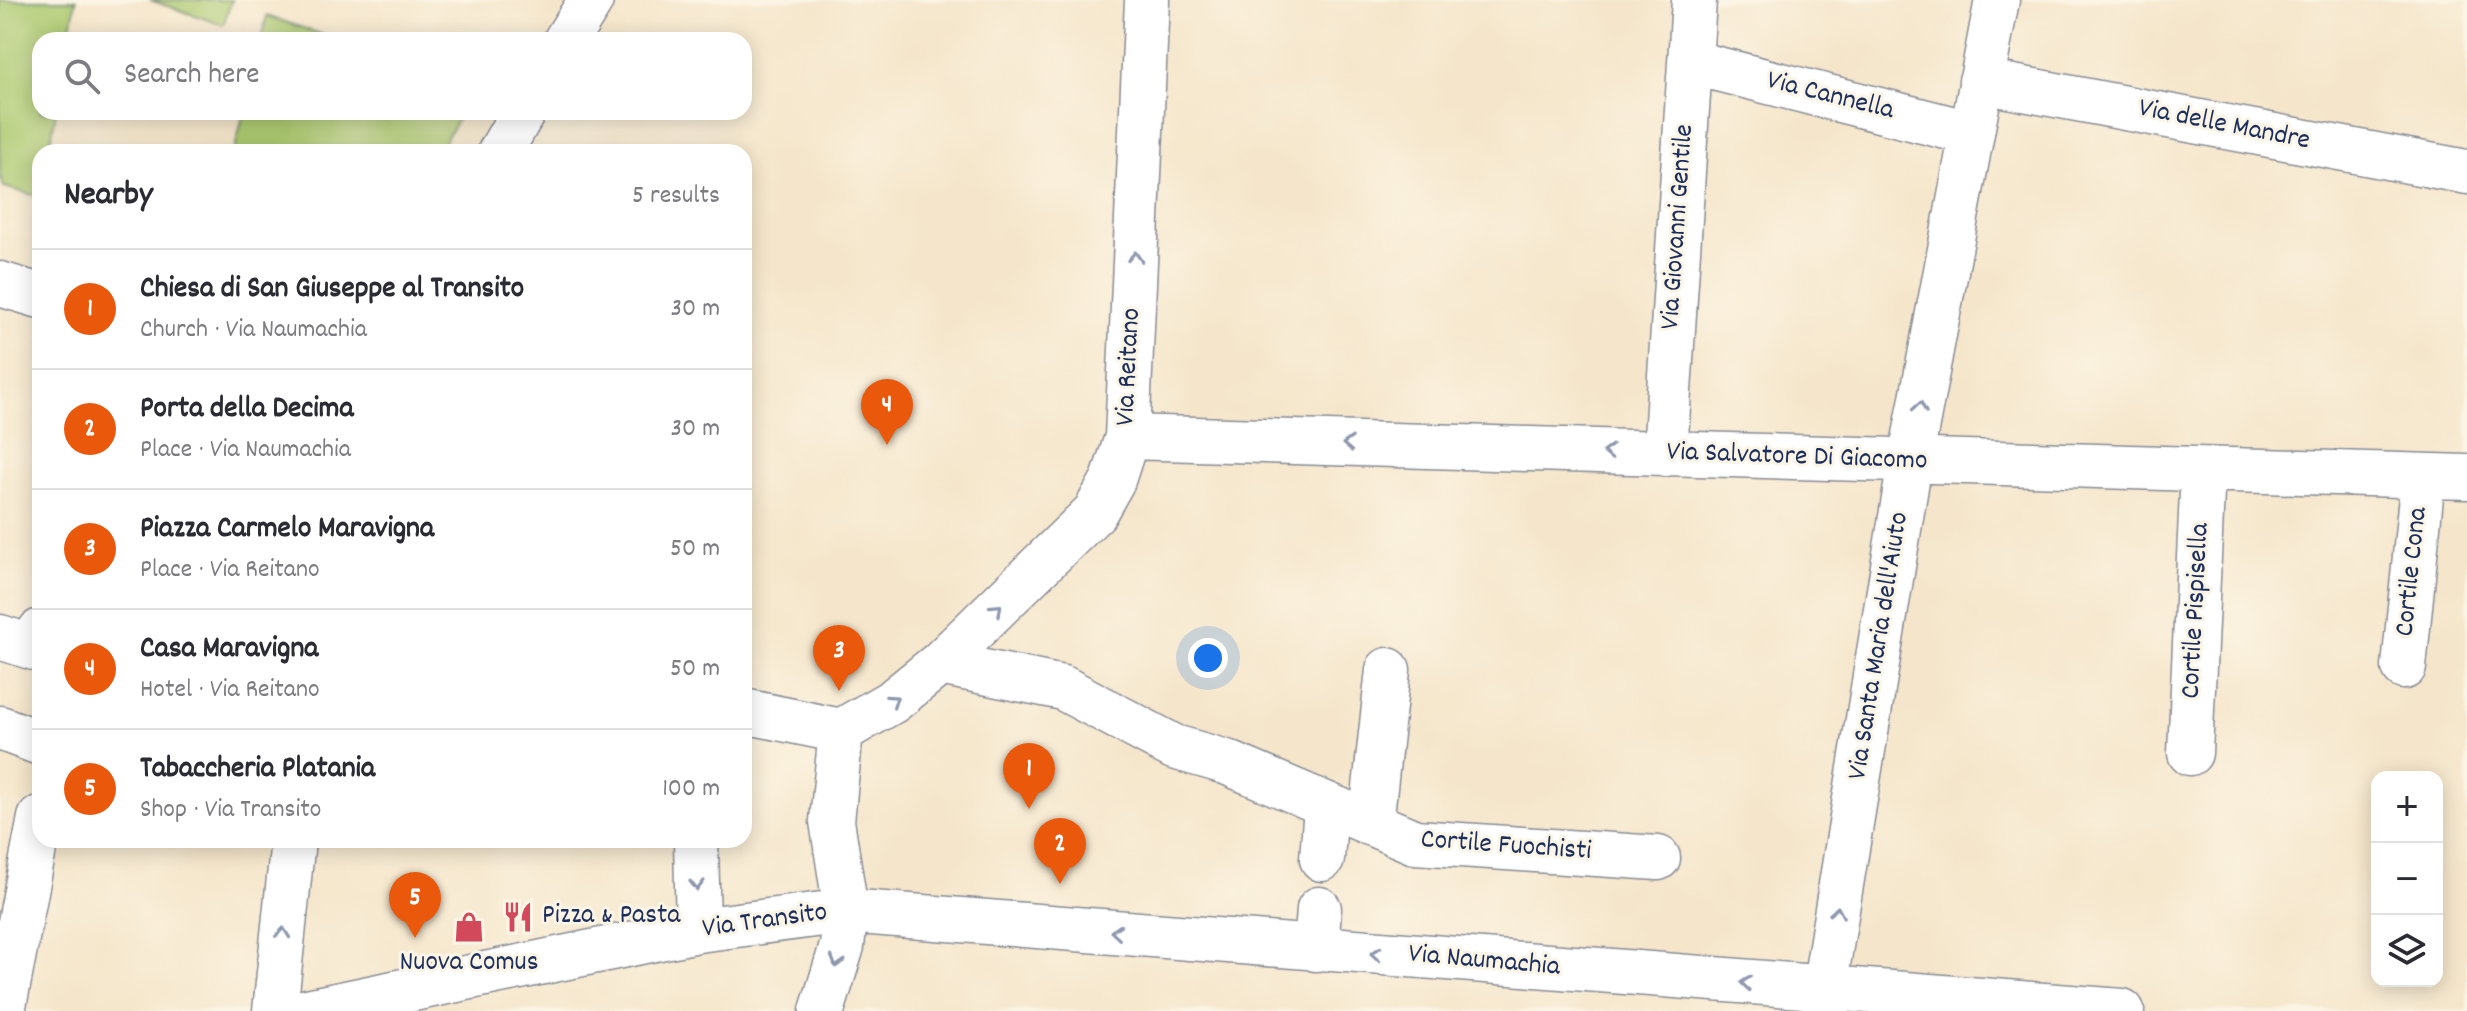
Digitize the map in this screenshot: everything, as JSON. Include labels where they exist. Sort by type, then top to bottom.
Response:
[{"type":"street","points":[[571,32],[591,0]]},
{"type":"street","name":"Via Reitano","points":[[841,731],[893,701],[940,663],[1095,512],[1113,480],[1127,437],[1147,0]]},
{"type":"street","name":"Via Giovanni Gentile","points":[[1665,454],[1694,0]]},
{"type":"street","name":"Via Santa Maria dell'Aiuto","points":[[1824,1000],[1910,462],[1997,0]]},
{"type":"street","name":"Via Cannella","points":[[1690,62],[1970,133]]},
{"type":"street","name":"Via delle Mandre","points":[[1981,81],[2467,172]]},
{"type":"street","points":[[505,144],[518,120]]},
{"type":"street","points":[[0,284],[32,294]]},
{"type":"street","name":"Via Salvatore Di Giacomo","points":[[1127,437],[2467,477]]},
{"type":"street","name":"Cortile Pispisella","points":[[2190,753],[2203,470]]},
{"type":"street","name":"Cortile Cona","points":[[2404,667],[2423,476]]},
{"type":"street","points":[[0,637],[32,647]]},
{"type":"street","name":"Cortile Fuochisti","points":[[940,663],[1063,688],[1174,747],[1226,762],[1415,842],[1658,858]]},
{"type":"street","points":[[1371,824],[1388,670]]},
{"type":"street","points":[[752,713],[841,731],[832,821],[846,911],[842,946],[822,1011]]},
{"type":"street","points":[[0,728],[32,740]]},
{"type":"street","points":[[1322,859],[1326,806]]},
{"type":"street","points":[[3,1011],[34,848]]},
{"type":"street","points":[[275,1011],[292,848]]},
{"type":"street","points":[[696,848],[698,930]]},
{"type":"street","name":"Via Naumachia","points":[[846,911],[1317,929],[1824,1000],[2122,1011]]},
{"type":"street","name":"Via Transito","points":[[307,1011],[698,930],[846,911]]},
{"type":"green space","points":[[0,0],[76,0],[70,32],[32,32],[32,120],[55,120],[50,144],[32,144],[32,195],[4,187],[0,176]]},
{"type":"green space","points":[[150,0],[232,0],[223,25]]},
{"type":"green space","points":[[267,16],[315,32],[263,32]]},
{"type":"green space","points":[[242,120],[457,120],[443,144],[236,144]]},
{"type":"place","name":"Casa Maravigna","points":[[887,445]]},
{"type":"place","name":"Piazza Carmelo Maravigna","points":[[839,691]]},
{"type":"place","name":"Chiesa di San Giuseppe al Transito","points":[[1029,809]]},
{"type":"place","name":"Porta della Decima","points":[[1060,884]]},
{"type":"place","name":"Pizza & Pasta","points":[[518,917]]},
{"type":"place","name":"Nuova Comus","points":[[469,927]]},
{"type":"place","name":"Tabaccheria Platania","points":[[415,938]]}]
